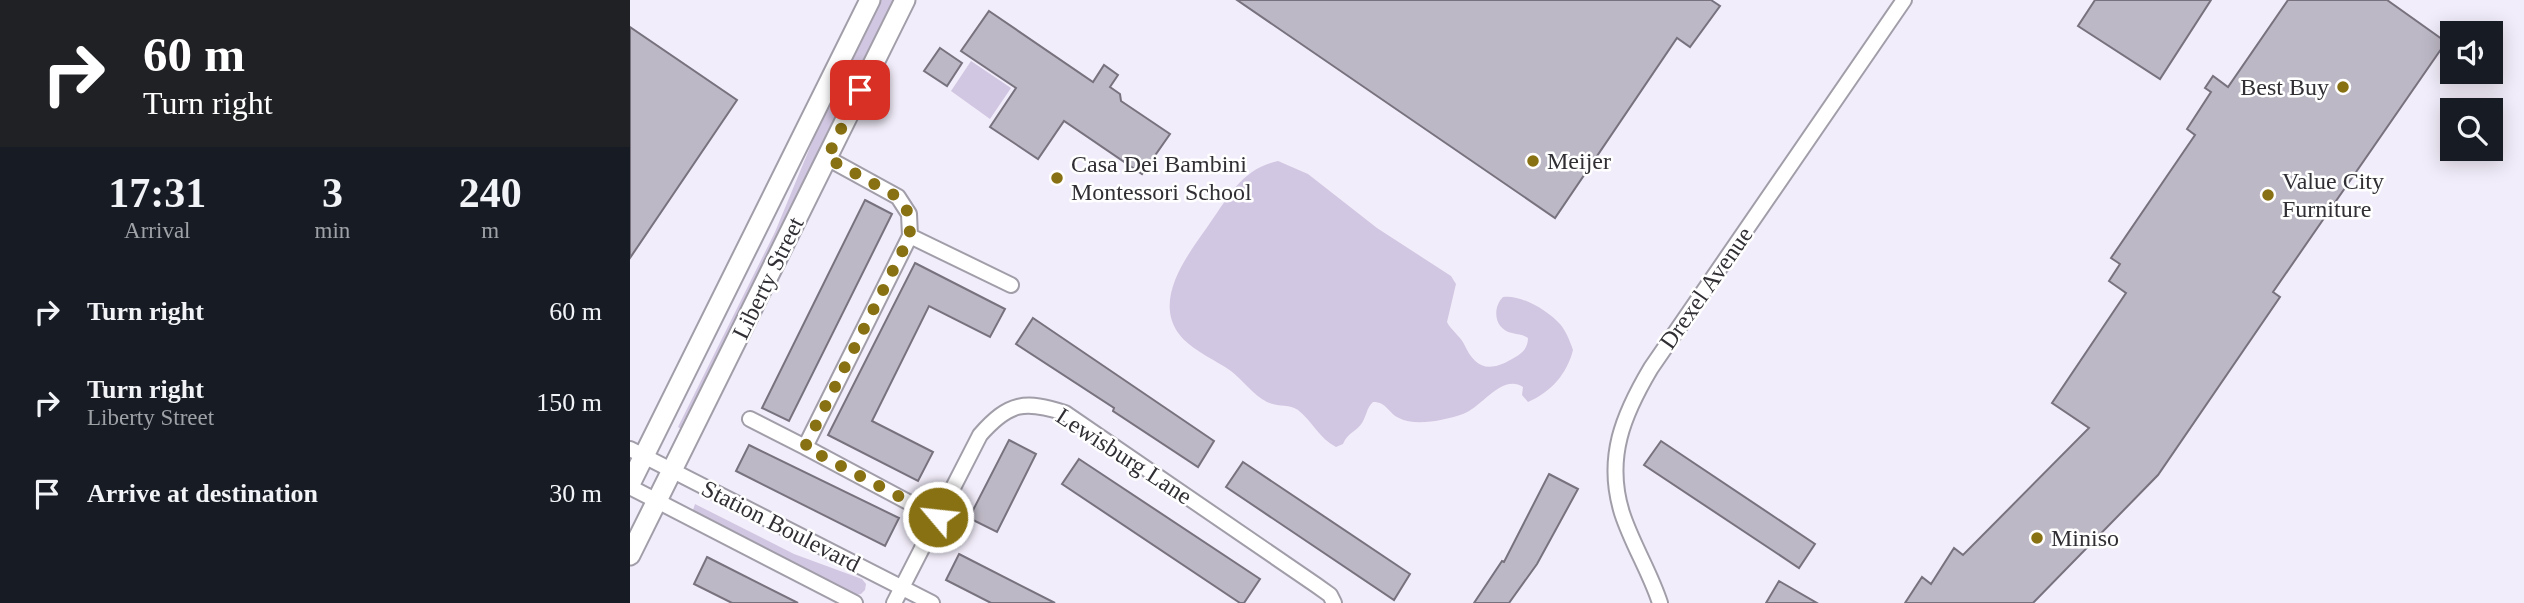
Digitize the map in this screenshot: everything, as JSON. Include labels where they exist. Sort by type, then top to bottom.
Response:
[{"type":"street","name":"Liberty Street","points":[[630,486],[637,453],[870,0]]},
{"type":"street","name":"Liberty Street","points":[[630,555],[905,0]]},
{"type":"street","name":"Drexel Avenue","points":[[1660,603],[1653,580],[1622,512],[1615,476],[1623,421],[1633,397],[1651,368],[1904,0]]},
{"type":"street","points":[[805,447],[910,236],[909,214],[898,197],[827,158]]},
{"type":"street","points":[[910,236],[1011,285]]},
{"type":"street","name":"Lewisburg Lane","points":[[894,603],[980,435],[996,416],[1020,406],[1042,406],[1072,418],[1316,585],[1330,596],[1334,603]]},
{"type":"street","points":[[750,419],[938,517]]},
{"type":"street","name":"Station Boulevard","points":[[637,453],[932,603]]},
{"type":"street","name":"Station Boulevard","points":[[630,486],[855,603]]},
{"type":"shaded area","points":[[881,0],[893,0],[681,429],[678,427],[775,232],[825,111]]},
{"type":"shaded area","points":[[971,61],[1011,88],[990,119],[951,91]]},
{"type":"shaded area","points":[[1278,161],[1308,174],[1377,228],[1451,276],[1456,284],[1447,322],[1478,363],[1489,367],[1496,366],[1521,353],[1527,345],[1528,338],[1506,331],[1497,318],[1497,307],[1503,297],[1518,298],[1549,314],[1568,336],[1573,350],[1562,374],[1551,387],[1528,402],[1522,395],[1523,387],[1507,384],[1470,411],[1431,422],[1406,421],[1381,404],[1373,402],[1360,426],[1343,444],[1336,447],[1298,410],[1271,404],[1262,399],[1231,371],[1196,350],[1179,334],[1172,320],[1170,306],[1177,276],[1184,261],[1238,184],[1255,170]]},
{"type":"shaded area","points":[[695,504],[794,554],[862,579],[866,584],[865,590],[855,595],[696,513],[693,510]]},
{"type":"building","name":"Meijer","points":[[1237,0],[1711,0],[1720,6],[1690,47],[1677,38],[1555,218]]},
{"type":"building","points":[[2095,0],[2211,0],[2160,79],[2078,26]]},
{"type":"building","points":[[2288,0],[2387,0],[2440,38],[2440,51],[2273,292],[2280,297],[2158,475],[2033,603],[1905,603],[1922,577],[1931,584],[1954,548],[1963,555],[2089,428],[2052,403],[2126,293],[2109,281],[2120,264],[2111,258],[2195,135],[2187,129],[2211,92],[2205,88],[2213,76],[2228,87]]},
{"type":"building","points":[[989,11],[1093,82],[1104,65],[1118,75],[1110,87],[1120,94],[1121,101],[1170,134],[1142,174],[1064,121],[1038,159],[990,127],[1016,88],[961,51]]},
{"type":"building","points":[[630,27],[737,100],[630,258]]},
{"type":"building","points":[[940,48],[962,63],[947,86],[924,71]]},
{"type":"building","points":[[865,200],[892,214],[789,421],[762,408]]},
{"type":"building","points":[[915,263],[1005,309],[990,337],[929,306],[872,421],[933,452],[918,481],[828,435]]},
{"type":"building","points":[[1033,318],[1214,441],[1198,467],[1016,344]]},
{"type":"building","points":[[1009,440],[1036,454],[997,532],[969,518]]},
{"type":"building","points":[[1661,441],[1815,544],[1799,568],[1644,465]]},
{"type":"building","points":[[749,445],[899,518],[885,546],[736,471]]},
{"type":"building","points":[[1079,459],[1260,579],[1244,603],[1240,603],[1062,484]]},
{"type":"building","points":[[1243,462],[1410,574],[1394,600],[1226,487]]},
{"type":"building","points":[[1549,474],[1578,489],[1537,564],[1509,603],[1474,603],[1502,561],[1504,562]]},
{"type":"building","points":[[959,554],[1055,603],[991,603],[946,580]]},
{"type":"building","points":[[707,557],[798,603],[732,603],[694,584]]},
{"type":"building","points":[[1779,581],[1817,603],[1766,603]]},
{"type":"place","name":"Best Buy","points":[[2343,87]]},
{"type":"place","name":"Meijer","points":[[1533,161]]},
{"type":"place","name":"Casa Dei Bambini Montessori School","points":[[1057,178]]},
{"type":"place","name":"Value City Furniture","points":[[2268,195]]},
{"type":"place","name":"Miniso","points":[[2037,538]]},
{"type":"route","points":[[860,90],[827,158],[898,197],[909,214],[910,236],[805,447],[938,517]]}]
